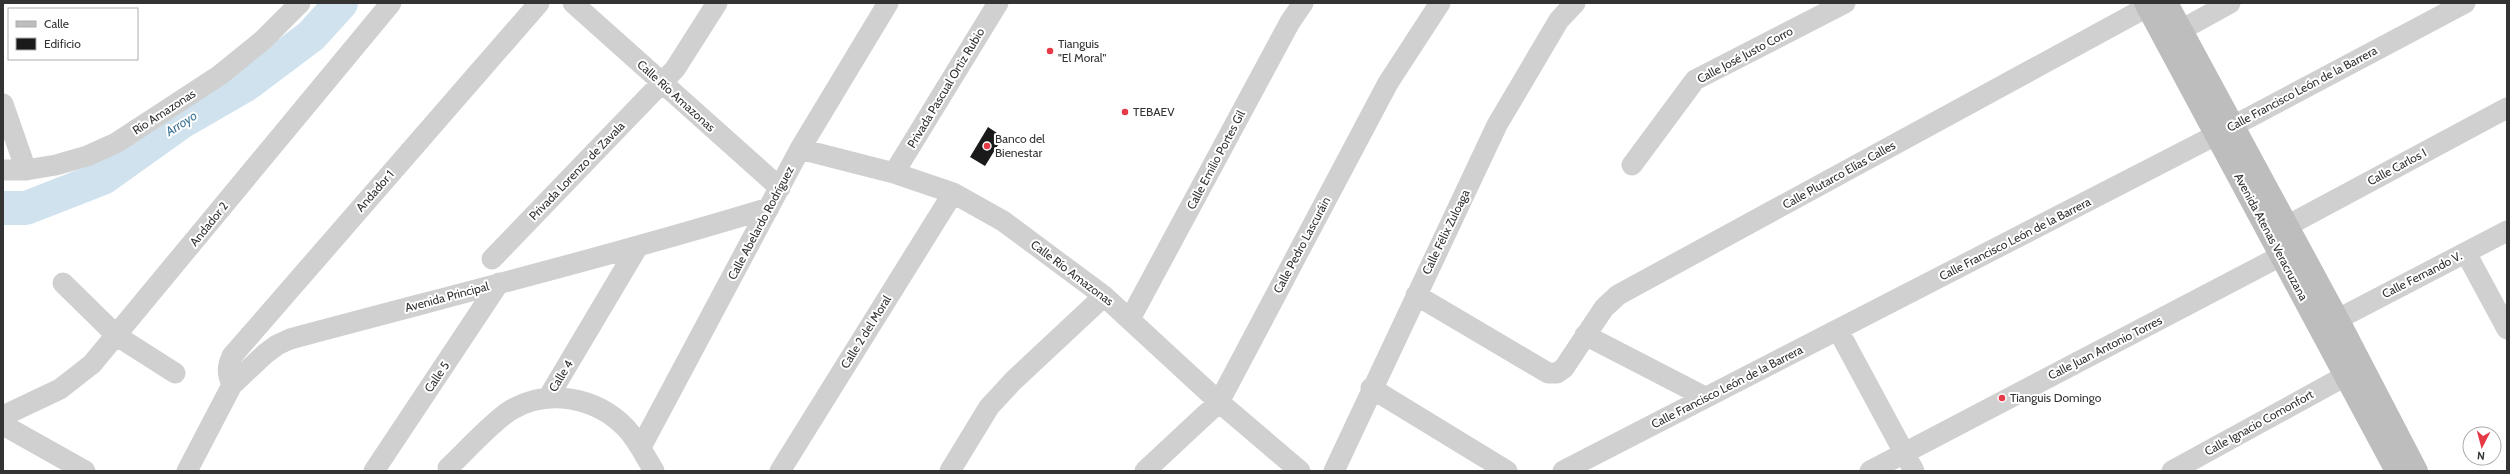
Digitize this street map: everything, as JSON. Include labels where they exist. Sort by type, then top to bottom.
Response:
[{"type":"main road","name":"Avenida Atenas Veracruzana","points":[[2153,4],[2181,30],[2224,131],[2287,226],[2290,252],[2338,319],[2417,471]]},
{"type":"main road","name":"Avenida Atenas Veracruzana","points":[[2153,4],[2290,252],[2346,375],[2396,471]]},
{"type":"street","name":"Río Amazonas","points":[[3,170],[26,170],[87,156],[116,143],[220,75],[263,40],[300,3]]},
{"type":"street","name":"Andador 2","points":[[3,416],[60,389],[77,378],[92,364],[117,336],[391,3]]},
{"type":"street","name":"Andador 1","points":[[232,385],[228,375],[228,365],[232,356],[539,3]]},
{"type":"street","name":"Calle Río Amazonas","points":[[573,3],[780,188]]},
{"type":"street","name":"Privada Lorenzo de Zavala","points":[[492,259],[662,84],[687,54],[717,3]]},
{"type":"street","name":"Calle Abelardo Rodríguez","points":[[641,447],[800,149],[888,3]]},
{"type":"street","name":"Privada Pascual Ortiz Rubio","points":[[894,173],[998,3]]},
{"type":"street","name":"Calle Emilio Portes Gil","points":[[1130,319],[1290,22],[1303,3]]},
{"type":"street","name":"Calle Pedro Lascuráin","points":[[1145,471],[1219,402],[1388,83],[1440,3]]},
{"type":"street","name":"Calle Félix Zuloaga","points":[[1334,471],[1371,388],[1497,125],[1560,20],[1575,3]]},
{"type":"street","name":"Calle José Justo Corro","points":[[1632,165],[1695,80],[1845,3]]},
{"type":"street","points":[[2181,30],[2230,3]]},
{"type":"street","name":"Calle Francisco León de la Barrera","points":[[1562,471],[2224,131],[2465,3]]},
{"type":"street","name":"Calle Plutarco Elías Calles","points":[[1416,295],[1548,373],[1557,373],[1564,368],[1604,308],[1618,296],[2153,4]]},
{"type":"street","points":[[3,104],[26,170]]},
{"type":"street","name":"Calle Carlos I","points":[[2287,226],[2507,108]]},
{"type":"street","name":"Calle Río Amazonas","points":[[800,149],[894,173],[953,193],[1003,221],[1104,296],[1219,402],[1300,471]]},
{"type":"street","name":"Calle 2 del Moral","points":[[780,471],[953,193]]},
{"type":"street","name":"Avenida Principal","points":[[187,471],[232,385],[265,354],[277,345],[290,339],[499,282],[638,248],[769,208]]},
{"type":"street","name":"Calle Fernando V.","points":[[2338,319],[2507,231]]},
{"type":"street","name":"Calle 4","points":[[448,468],[510,411],[530,401],[549,396],[638,248]]},
{"type":"street","name":"Calle Juan Antonio Torres","points":[[1870,471],[2290,252]]},
{"type":"street","points":[[2466,252],[2507,329]]},
{"type":"street","name":"Calle 5","points":[[374,471],[499,282]]},
{"type":"street","points":[[63,283],[117,336],[175,373]]},
{"type":"street","points":[[950,471],[976,426],[1008,386],[1104,296]]},
{"type":"street","points":[[1838,330],[1914,471]]},
{"type":"street","points":[[1585,335],[1705,397]]},
{"type":"street","name":"Calle Ignacio Comonfort","points":[[2172,471],[2346,375]]},
{"type":"street","points":[[1371,388],[1507,471]]},
{"type":"street","points":[[549,396],[581,400],[603,411],[625,427],[641,447],[654,471]]},
{"type":"street","points":[[3,425],[85,471]]},
{"type":"building","name":"Banco del Bienestar","points":[[988,127],[1003,137],[985,166],[970,157]]},
{"type":"waterway","name":"Arroyo","points":[[3,208],[26,208],[103,178],[183,121],[247,84],[311,36],[341,3]]},
{"type":"place","name":"Tianguis \"El Moral\"","points":[[1050,51]]},
{"type":"place","name":"TEBAEV","points":[[1125,112]]},
{"type":"place","name":"Banco del Bienestar","points":[[987,146]]},
{"type":"place","name":"Tianguis Domingo","points":[[2002,398]]}]
